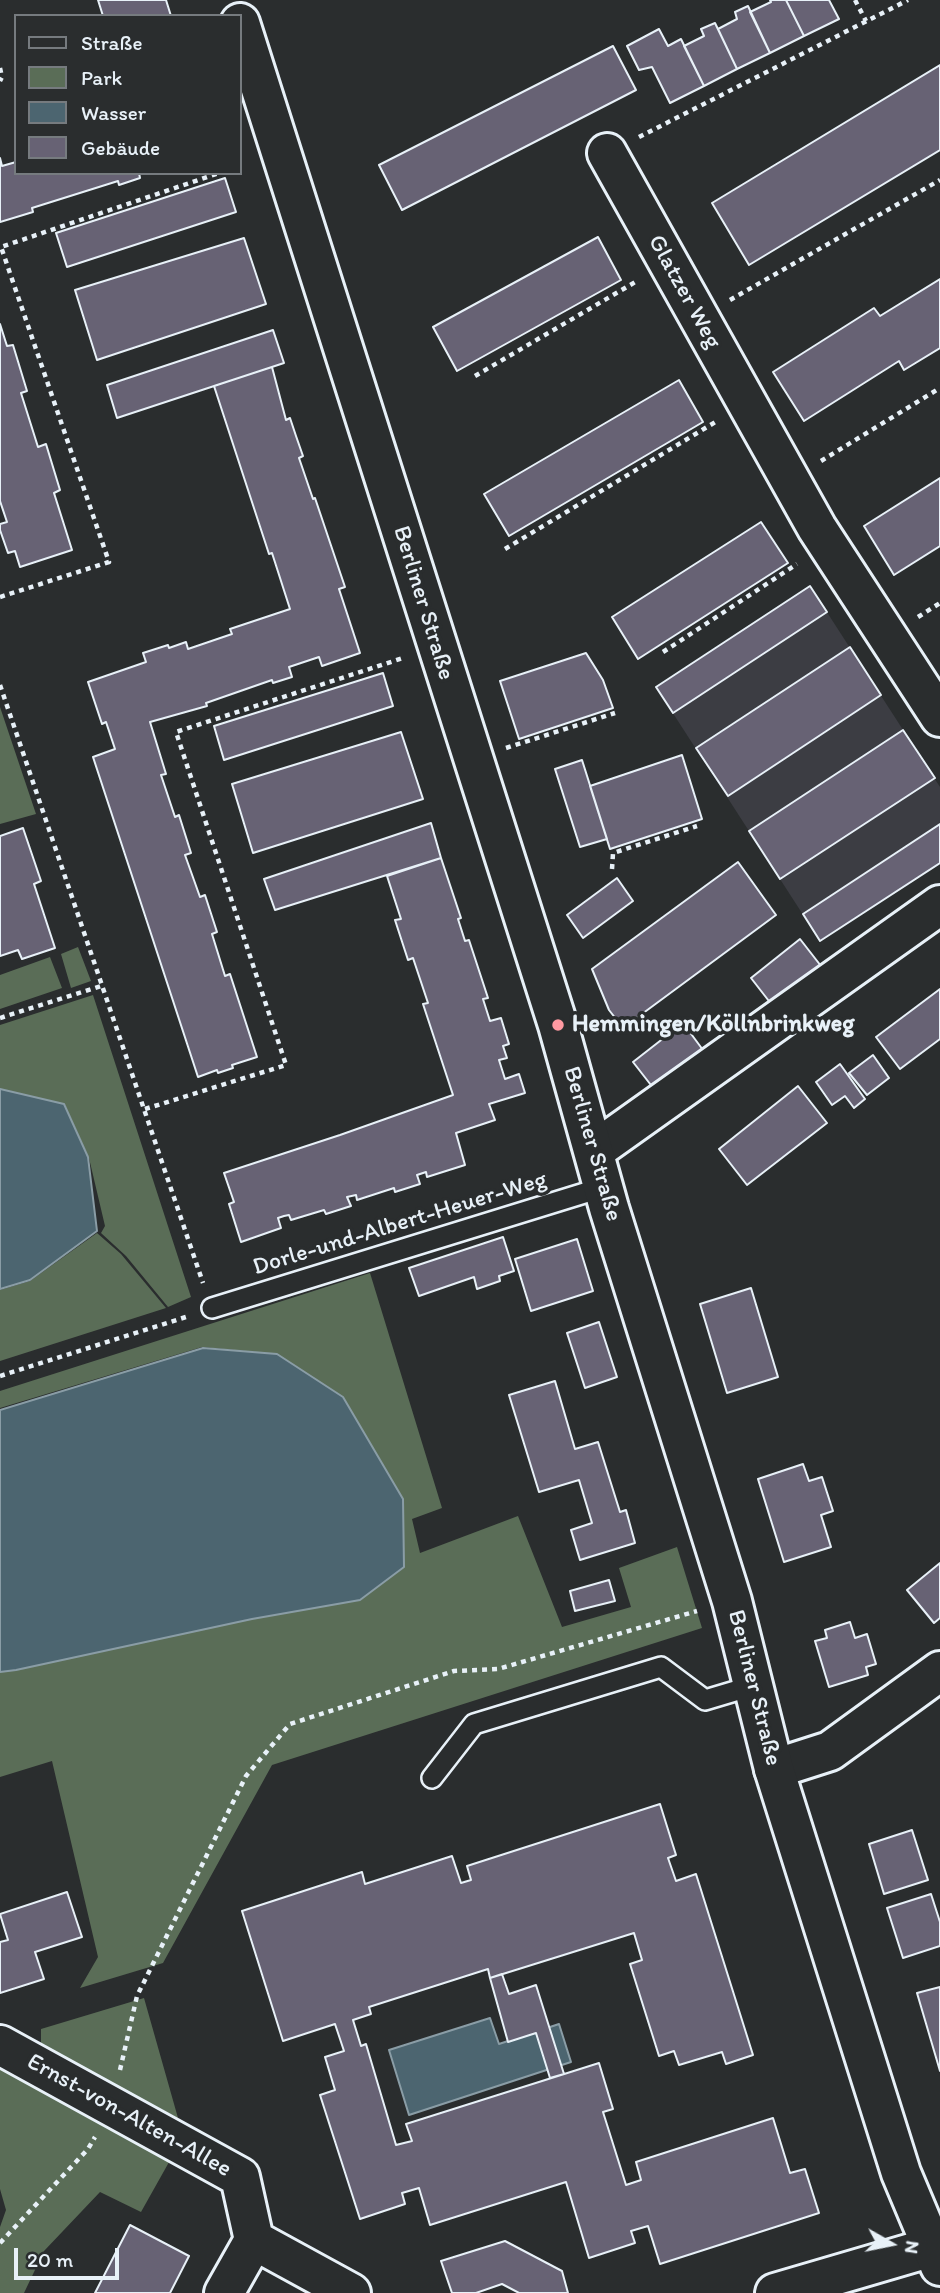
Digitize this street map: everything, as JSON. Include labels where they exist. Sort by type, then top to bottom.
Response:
[{"type":"street","name":"Berliner Straße","points":[[242,29],[558,1025],[599,1169],[733,1601],[774,1769],[901,2173],[936,2257]]},
{"type":"street","name":"Glatzer Weg","points":[[607,153],[790,480],[940,718]]},
{"type":"street","points":[[599,1169],[940,905]]},
{"type":"street","points":[[774,1769],[830,1751],[940,1671]]},
{"type":"street","name":"Ernst-von-Alten-Allee","points":[[0,2045],[240,2177],[254,2240]]},
{"type":"street","points":[[225,2293],[254,2240],[351,2293]]},
{"type":"street","points":[[775,2293],[936,2257]]},
{"type":"lane","name":"Dorle-und-Albert-Heuer-Weg","points":[[212,1308],[599,1169]]},
{"type":"lane","points":[[432,1778],[474,1724],[661,1667],[705,1700],[752,1686]]},
{"type":"path","points":[[855,0],[866,21]]},
{"type":"path","points":[[607,153],[908,0]]},
{"type":"path","points":[[0,68],[0,81]]},
{"type":"path","points":[[0,597],[109,562],[1,247],[213,175]]},
{"type":"path","points":[[699,318],[940,180]]},
{"type":"path","points":[[475,376],[668,262]]},
{"type":"path","points":[[790,480],[940,388]]},
{"type":"path","points":[[505,549],[747,403]]},
{"type":"path","points":[[663,652],[828,543]]},
{"type":"path","points":[[145,1109],[286,1065],[176,732],[437,646]]},
{"type":"path","points":[[0,685],[212,1308],[0,1377]]},
{"type":"path","points":[[473,758],[615,713]]},
{"type":"path","points":[[612,869],[613,853],[697,826]]},
{"type":"path","points":[[0,1018],[101,986]]},
{"type":"path","points":[[0,2243],[88,2149],[112,2105],[137,1996],[246,1776],[290,1724],[454,1671],[498,1669],[733,1601]]},
{"type":"shaded area","points":[[810,586],[940,787],[940,863],[820,941],[656,687]]},
{"type":"green space","points":[[0,707],[36,814],[0,824]]},
{"type":"green space","points":[[78,947],[91,981],[71,988],[61,954]]},
{"type":"green space","points":[[50,957],[62,988],[0,1009],[0,975]]},
{"type":"green space","points":[[93,995],[191,1297],[168,1307],[126,1256],[101,1233],[105,1226],[89,1158],[65,1105],[0,1089],[0,1025]]},
{"type":"green space","points":[[97,1233],[121,1254],[166,1308],[0,1361],[0,1290],[30,1281]]},
{"type":"green space","points":[[370,1273],[442,1508],[412,1519],[420,1553],[518,1516],[562,1627],[631,1607],[619,1568],[677,1547],[702,1628],[272,1765],[163,1963],[80,1988],[98,1957],[52,1761],[0,1777],[0,1672],[252,1619],[360,1600],[277,1354],[202,1347],[0,1408],[0,1391]]},
{"type":"green space","points":[[144,1998],[178,2118],[41,2043],[41,2029]]},
{"type":"green space","points":[[0,2065],[173,2155],[141,2212],[100,2192],[44,2251],[24,2293],[0,2293],[0,2227],[6,2210],[0,2189]]},
{"type":"water","points":[[0,1089],[64,1104],[88,1157],[97,1231],[30,1280],[0,1289]]},
{"type":"water","points":[[203,1348],[277,1354],[343,1397],[403,1499],[404,1567],[360,1600],[252,1619],[0,1672],[0,1410]]},
{"type":"water","points":[[490,2018],[499,2044],[559,2024],[571,2062],[409,2115],[389,2050]]},
{"type":"building","points":[[98,0],[166,0],[170,14],[102,14]]},
{"type":"building","points":[[770,0],[786,0],[804,36],[770,53],[750,12],[771,2]]},
{"type":"building","points":[[786,0],[829,0],[839,19],[804,36]]},
{"type":"building","points":[[748,6],[770,53],[737,69],[718,29],[737,19],[735,12]]},
{"type":"building","points":[[715,23],[737,69],[704,86],[684,46],[704,36],[701,29]]},
{"type":"building","points":[[659,29],[668,46],[681,39],[704,86],[670,103],[652,67],[639,70],[627,46]]},
{"type":"building","points":[[613,46],[636,90],[402,210],[379,165]]},
{"type":"building","points":[[940,65],[940,150],[749,265],[712,203]]},
{"type":"building","points":[[0,158],[2,166],[14,163],[14,175],[139,175],[140,178],[119,185],[118,181],[32,208],[33,212],[0,222]]},
{"type":"building","points":[[225,178],[236,212],[67,267],[56,233]]},
{"type":"building","points":[[598,237],[621,280],[457,371],[433,327]]},
{"type":"building","points":[[244,238],[266,304],[97,360],[75,290]]},
{"type":"building","points":[[940,279],[940,348],[904,370],[899,361],[804,421],[773,372],[874,308],[880,316]]},
{"type":"building","points":[[0,324],[7,346],[13,345],[27,391],[21,393],[38,447],[46,444],[60,490],[54,493],[72,550],[20,567],[15,551],[8,553],[0,530],[0,524],[7,522],[0,501]]},
{"type":"building","points":[[273,330],[284,363],[117,418],[107,385]]},
{"type":"building","points":[[272,367],[286,420],[290,418],[303,456],[299,458],[345,587],[339,589],[360,653],[322,666],[319,657],[289,667],[292,677],[273,683],[272,680],[206,703],[207,706],[150,722],[166,774],[161,775],[175,817],[179,815],[191,853],[185,855],[200,897],[205,895],[217,932],[212,934],[225,976],[230,974],[257,1057],[232,1065],[233,1068],[198,1077],[93,757],[115,749],[106,722],[102,724],[88,682],[146,662],[143,653],[186,642],[188,649],[232,634],[230,629],[290,609],[272,553],[269,554],[214,386]]},
{"type":"building","points":[[679,380],[703,422],[509,536],[484,494]]},
{"type":"building","points":[[940,478],[940,546],[894,575],[864,526]]},
{"type":"building","points":[[761,522],[788,563],[638,659],[612,617]]},
{"type":"building","points":[[810,586],[827,612],[673,713],[656,687]]},
{"type":"building","points":[[850,647],[881,695],[728,796],[696,748]]},
{"type":"building","points":[[586,653],[603,680],[613,708],[519,739],[500,681]]},
{"type":"building","points":[[383,673],[393,706],[224,760],[214,726]]},
{"type":"building","points":[[903,730],[935,778],[780,879],[749,831]]},
{"type":"building","points":[[401,732],[423,799],[253,853],[232,784]]},
{"type":"building","points":[[682,755],[702,819],[610,849],[590,786]]},
{"type":"building","points":[[582,760],[607,839],[580,847],[555,769]]},
{"type":"building","points":[[431,823],[441,858],[275,910],[264,879]]},
{"type":"building","points":[[940,824],[940,863],[820,941],[803,914]]},
{"type":"building","points":[[23,828],[41,881],[34,884],[55,948],[22,959],[18,950],[0,956],[0,836]]},
{"type":"building","points":[[441,858],[461,918],[458,919],[465,941],[469,940],[488,998],[483,999],[490,1021],[501,1018],[509,1044],[503,1046],[507,1058],[499,1060],[505,1079],[519,1074],[525,1093],[489,1104],[495,1120],[456,1133],[465,1165],[427,1177],[426,1172],[417,1175],[420,1184],[395,1192],[394,1188],[357,1200],[356,1195],[347,1197],[351,1206],[326,1214],[324,1210],[291,1220],[289,1215],[278,1218],[281,1228],[241,1242],[229,1204],[234,1202],[224,1173],[453,1095],[423,1004],[428,1003],[413,958],[408,960],[395,920],[401,919],[387,876]]},
{"type":"building","points":[[738,862],[776,915],[623,1028],[609,1010],[592,969]]},
{"type":"building","points":[[617,878],[633,901],[583,938],[567,915]]},
{"type":"building","points":[[800,939],[821,966],[772,1005],[751,978]]},
{"type":"building","points":[[940,989],[940,1039],[900,1069],[876,1037]]},
{"type":"building","points":[[683,1023],[703,1050],[654,1089],[633,1062]]},
{"type":"building","points":[[873,1055],[889,1078],[867,1095],[849,1073]]},
{"type":"building","points":[[840,1064],[865,1099],[854,1108],[845,1096],[832,1105],[816,1082]]},
{"type":"building","points":[[798,1086],[827,1123],[747,1185],[719,1149]]},
{"type":"building","points":[[503,1237],[514,1271],[499,1276],[500,1281],[477,1289],[474,1277],[419,1296],[409,1268]]},
{"type":"building","points":[[577,1239],[593,1291],[531,1311],[515,1259]]},
{"type":"building","points":[[751,1288],[778,1377],[727,1393],[700,1304]]},
{"type":"building","points":[[599,1322],[617,1377],[585,1388],[567,1333]]},
{"type":"building","points":[[555,1381],[575,1449],[598,1442],[620,1512],[626,1510],[635,1543],[580,1560],[571,1530],[592,1523],[579,1480],[539,1492],[509,1395]]},
{"type":"building","points":[[803,1464],[809,1481],[822,1477],[833,1511],[821,1515],[831,1547],[784,1562],[758,1479]]},
{"type":"building","points":[[940,1563],[940,1618],[934,1623],[907,1590]]},
{"type":"building","points":[[609,1580],[615,1601],[575,1611],[570,1591]]},
{"type":"building","points":[[850,1622],[855,1638],[867,1634],[876,1664],[866,1667],[868,1675],[829,1687],[815,1641],[827,1638],[825,1630]]},
{"type":"building","points":[[660,1804],[676,1855],[668,1858],[676,1881],[696,1874],[753,2055],[726,2064],[722,2052],[679,2065],[674,2051],[659,2056],[630,1964],[642,1960],[634,1933],[490,1978],[488,1969],[369,2007],[371,2014],[353,2020],[361,2046],[366,2044],[396,2145],[412,2141],[406,2124],[599,2063],[613,2109],[603,2112],[626,2185],[641,2180],[636,2162],[773,2118],[790,2173],[805,2169],[819,2213],[660,2264],[648,2226],[631,2231],[635,2243],[589,2258],[566,2182],[430,2225],[419,2188],[402,2193],[405,2204],[360,2219],[320,2095],[335,2090],[325,2057],[344,2051],[335,2024],[283,2041],[242,1911],[362,1872],[365,1884],[452,1856],[461,1883],[471,1880],[467,1866]]},
{"type":"building","points":[[912,1830],[928,1880],[884,1894],[869,1844]]},
{"type":"building","points":[[67,1892],[82,1937],[35,1952],[44,1979],[0,1993],[0,1942],[8,1940],[0,1914]]},
{"type":"building","points":[[931,1894],[940,1922],[940,1946],[903,1958],[887,1908]]},
{"type":"building","points":[[502,1974],[509,1994],[536,1985],[564,2074],[550,2078],[536,2033],[508,2042],[490,1978]]},
{"type":"building","points":[[940,1987],[940,2071],[917,1993]]},
{"type":"building","points":[[130,2225],[189,2256],[170,2293],[95,2293]]},
{"type":"building","points":[[505,2241],[562,2271],[568,2293],[519,2293],[502,2284],[476,2293],[452,2293],[441,2261]]},
{"type":"place","name":"Hemmingen/Köllnbrinkweg","points":[[558,1025]]}]
